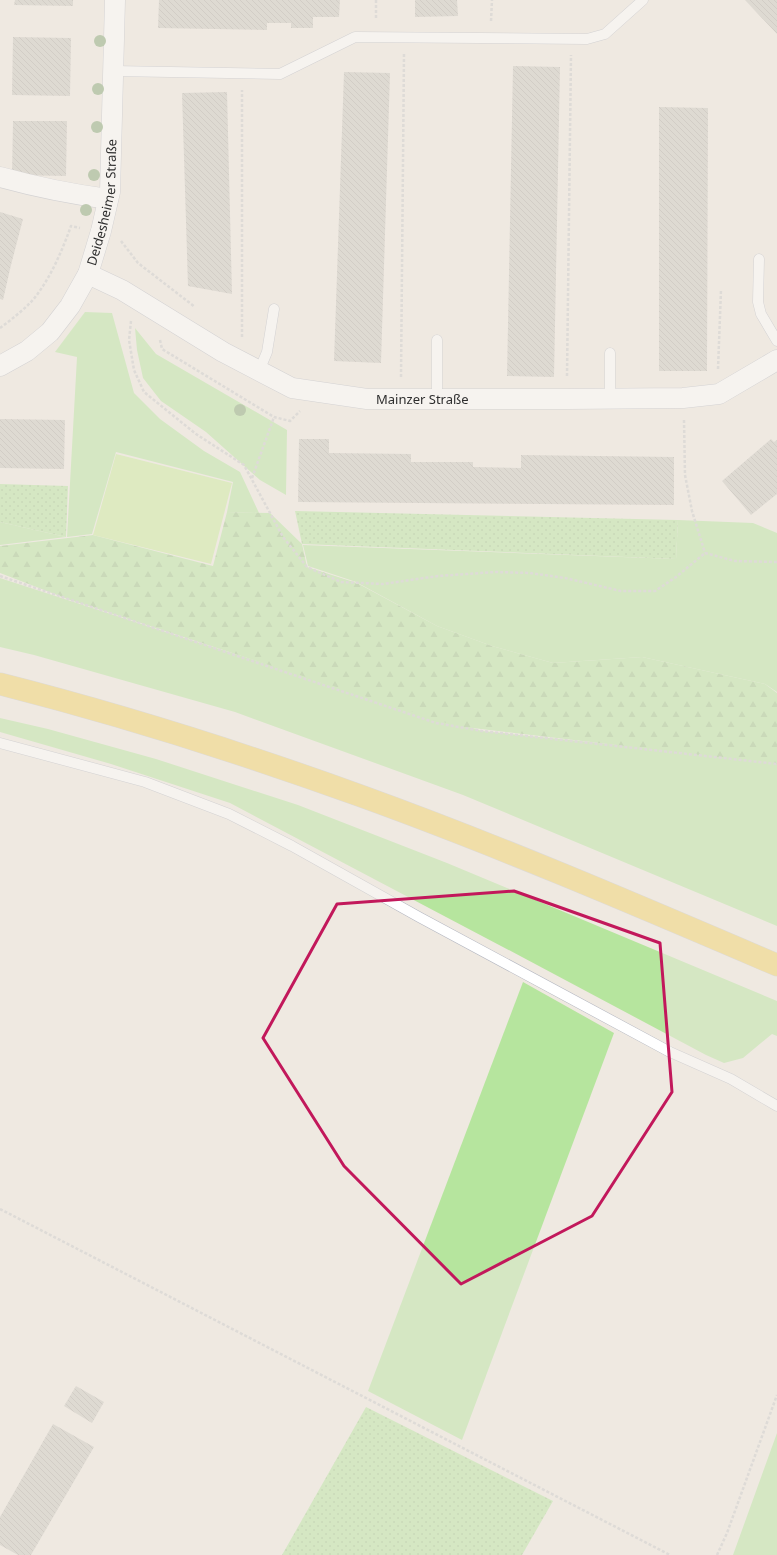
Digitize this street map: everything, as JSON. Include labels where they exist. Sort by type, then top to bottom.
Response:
[{"type":"main road","points":[[0,684],[56,698],[188,737],[362,796],[528,861],[777,965]]},
{"type":"street","name":"Deidesheimer Straße","points":[[0,366],[27,351],[50,332],[70,306],[88,274],[101,232],[110,192],[115,0]]},
{"type":"street","points":[[0,177],[46,188],[108,199]]},
{"type":"street","name":"Mainzer Straße","points":[[88,274],[122,290],[223,352],[292,388],[367,399],[683,398],[719,394],[777,360]]},
{"type":"lane","points":[[113,72],[280,74],[355,38],[587,39],[605,34],[643,0]]},
{"type":"lane","points":[[759,259],[758,302],[762,314],[777,342]]},
{"type":"lane","points":[[259,371],[267,352],[274,309]]},
{"type":"lane","points":[[437,340],[437,399]]},
{"type":"lane","points":[[610,353],[610,399]]},
{"type":"lane","points":[[0,743],[145,782],[229,814],[292,846],[419,917],[670,1052],[731,1079],[777,1106]]},
{"type":"path","points":[[400,399],[404,38]]},
{"type":"path","points":[[567,399],[571,39]]},
{"type":"path","points":[[242,74],[242,362]]},
{"type":"path","points":[[0,328],[31,301],[49,276],[62,252],[71,226]]},
{"type":"path","points":[[132,316],[129,340],[134,370],[144,392],[196,434],[244,465],[283,536],[307,567],[341,582],[383,584],[438,576],[495,572],[530,573],[565,578],[621,591],[655,591],[676,577],[706,553]]},
{"type":"path","points":[[683,398],[685,475],[692,510],[706,553]]},
{"type":"path","points":[[251,479],[274,417]]},
{"type":"path","points":[[706,553],[735,561],[777,562]]},
{"type":"path","points":[[0,576],[436,723],[482,731],[777,764]]},
{"type":"path","points":[[0,1209],[670,1555]]},
{"type":"path","points":[[717,1555],[727,1534],[777,1395]]},
{"type":"highlighted area","points":[[514,891],[660,943],[672,1092],[592,1216],[461,1284],[344,1166],[263,1038],[337,904]]},
{"type":"green space","points":[[85,312],[112,313],[134,393],[160,419],[204,451],[240,472],[259,513],[227,512],[233,482],[116,452],[92,534],[67,537],[77,357],[55,352]]},
{"type":"green space","points":[[135,328],[156,354],[287,430],[286,495],[260,480],[206,432],[161,401],[143,378],[137,350]]},
{"type":"green space","points":[[116,454],[232,483],[211,564],[93,535]]},
{"type":"green space","points":[[0,484],[68,486],[66,537],[0,522]]},
{"type":"green space","points":[[295,511],[678,520],[676,559],[302,544]]},
{"type":"green space","points":[[227,512],[270,513],[302,544],[307,567],[357,583],[437,626],[492,646],[553,663],[642,657],[765,684],[777,693],[777,764],[456,726],[70,600],[0,573],[0,546],[93,535],[213,566]]},
{"type":"green space","points":[[678,520],[753,523],[777,533],[777,692],[765,684],[642,657],[553,663],[492,646],[437,626],[356,582],[308,566],[303,545],[676,559]]},
{"type":"green space","points":[[0,522],[66,537],[0,545]]},
{"type":"green space","points":[[0,578],[197,642],[482,731],[777,761],[777,926],[463,795],[235,712],[34,655],[0,647]]},
{"type":"green space","points":[[0,718],[48,729],[156,759],[298,805],[447,863],[777,1001],[777,1036],[772,1034],[743,1058],[724,1063],[706,1055],[230,803],[111,764],[0,732]]},
{"type":"green space","points":[[523,982],[614,1033],[462,1440],[368,1391]]},
{"type":"green space","points":[[366,1407],[553,1501],[522,1555],[282,1555]]},
{"type":"green space","points":[[777,1433],[777,1555],[733,1555]]},
{"type":"building","points":[[15,0],[73,0],[73,6],[14,5]]},
{"type":"building","points":[[159,0],[340,0],[339,17],[313,17],[313,28],[291,28],[291,23],[267,23],[267,30],[158,28]]},
{"type":"building","points":[[415,0],[457,0],[458,16],[415,17]]},
{"type":"building","points":[[745,0],[777,0],[777,34]]},
{"type":"building","points":[[13,37],[71,38],[70,96],[12,95]]},
{"type":"building","points":[[513,66],[560,67],[554,377],[507,376]]},
{"type":"building","points":[[344,72],[390,73],[381,363],[334,361]]},
{"type":"building","points":[[227,92],[232,294],[188,286],[182,93]]},
{"type":"building","points":[[659,107],[708,108],[707,371],[659,371]]},
{"type":"building","points":[[13,121],[67,121],[66,176],[12,175]]},
{"type":"building","points":[[0,212],[23,219],[3,300],[0,299]]},
{"type":"building","points":[[0,419],[65,420],[64,469],[0,468]]},
{"type":"building","points":[[299,439],[329,439],[329,453],[411,454],[411,462],[473,462],[473,467],[521,468],[521,455],[674,457],[674,505],[298,502]]},
{"type":"building","points":[[771,439],[774,442],[777,440],[777,494],[751,515],[722,481]]},
{"type":"building","points":[[76,1386],[104,1402],[92,1423],[64,1406]]},
{"type":"building","points":[[53,1424],[94,1447],[31,1555],[18,1555],[0,1545],[0,1517]]}]
